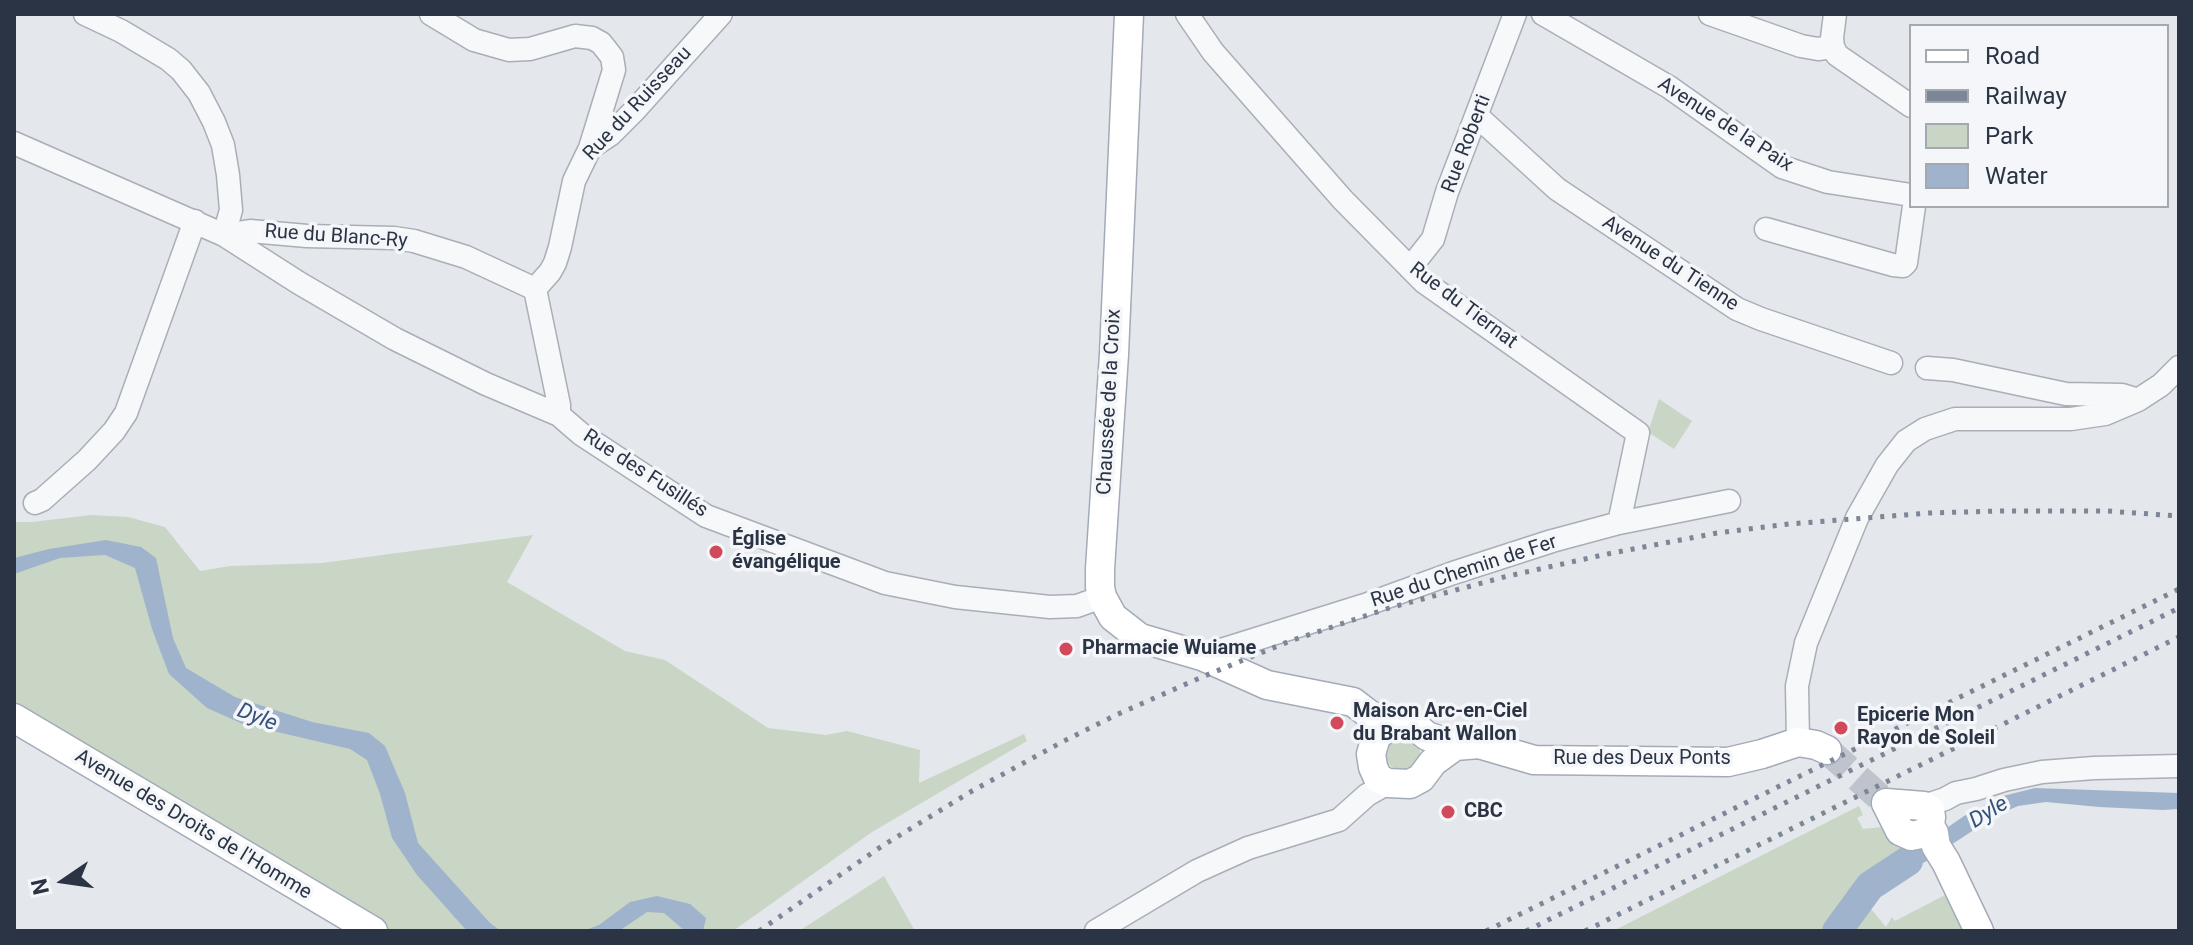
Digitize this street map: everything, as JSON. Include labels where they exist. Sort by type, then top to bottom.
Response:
[{"type":"main road","name":"Chaussée de la Croix","points":[[1102,597],[1100,569],[1114,354],[1129,14]]},
{"type":"main road","points":[[1102,597],[1113,617],[1140,638],[1202,656]]},
{"type":"main road","name":"Rue des Deux Ponts","points":[[1202,656],[1267,685],[1353,702],[1380,725],[1410,725],[1438,748],[1479,744],[1534,760],[1728,762],[1798,742]]},
{"type":"main road","name":"Avenue des Droits de l'Homme","points":[[14,718],[373,931]]},
{"type":"main road","points":[[1380,725],[1371,754],[1376,782],[1405,784],[1417,781],[1425,774],[1438,748]]},
{"type":"main road","points":[[1798,742],[1827,750]]},
{"type":"main road","points":[[1920,826],[1979,931]]},
{"type":"street","points":[[85,14],[168,59],[199,93],[219,134],[228,175],[231,210],[224,235]]},
{"type":"street","points":[[431,14],[474,40],[509,50],[530,49],[575,36],[592,38],[601,43],[612,57],[614,70],[590,148]]},
{"type":"street","name":"Rue du Ruisseau","points":[[535,289],[555,263],[574,181],[590,148],[611,134],[635,110],[721,14]]},
{"type":"street","name":"Rue du Tiernat","points":[[1187,14],[1213,52],[1343,200],[1424,282],[1638,433],[1619,523]]},
{"type":"street","name":"Rue Roberti","points":[[1410,268],[1433,239],[1447,192],[1515,14]]},
{"type":"street","points":[[1710,14],[1801,46],[1818,49],[1833,47]]},
{"type":"street","points":[[1835,14],[1833,47],[1837,55],[1909,105]]},
{"type":"street","name":"Avenue de la Paix","points":[[1550,15],[1669,87],[1782,167],[1828,182],[1909,195]]},
{"type":"street","name":"Avenue du Tienne","points":[[1477,116],[1557,189],[1737,309],[1891,363]]},
{"type":"street","name":"Rue du Blanc-Ry","points":[[15,146],[224,235],[250,231],[414,241],[466,257],[535,289]]},
{"type":"street","points":[[1766,229],[1903,266],[1906,263],[1914,208]]},
{"type":"street","points":[[35,503],[87,460],[126,413],[195,221]]},
{"type":"street","name":"Rue des Fusillés","points":[[224,235],[395,339],[486,384],[559,415],[593,442],[706,516],[885,583],[955,597],[1050,607],[1077,606],[1102,597]]},
{"type":"street","points":[[535,289],[559,415]]},
{"type":"street","points":[[1798,742],[1797,686],[1806,643],[1857,518],[1887,465],[1906,441],[1925,429],[1955,419],[2071,419],[2105,414],[2138,400],[2161,385],[2179,367]]},
{"type":"street","points":[[1927,368],[1953,370],[2066,394],[2122,395],[2138,400]]},
{"type":"street","name":"Rue du Chemin de Fer","points":[[1202,656],[1365,605],[1453,573],[1619,523],[1729,501]]},
{"type":"street","points":[[1920,826],[1976,789],[2004,780],[2042,772],[2179,766]]},
{"type":"street","points":[[1096,931],[1197,871],[1259,844],[1339,820],[1376,782]]},
{"type":"green space","points":[[1659,399],[1692,421],[1674,449],[1648,432]]},
{"type":"green space","points":[[91,515],[128,517],[165,527],[200,571],[230,566],[322,563],[533,535],[507,582],[625,651],[665,660],[768,728],[826,735],[847,731],[920,750],[919,783],[1024,734],[1027,741],[872,832],[733,931],[387,931],[14,709],[14,522]]},
{"type":"green space","points":[[1403,737],[1415,742],[1420,754],[1415,766],[1403,771],[1391,766],[1386,754],[1391,742]]},
{"type":"green space","points":[[1859,806],[1863,815],[1857,818],[1863,829],[1882,827],[1888,837],[1911,852],[1873,878],[1877,886],[1866,903],[1886,927],[1892,917],[1895,921],[1945,895],[1964,931],[1613,931]]},
{"type":"green space","points":[[884,876],[915,931],[799,931]]},
{"type":"water","name":"Dyle","points":[[106,540],[141,547],[156,558],[173,638],[186,668],[235,697],[312,722],[369,733],[385,746],[405,793],[418,843],[490,923],[501,931],[467,931],[417,875],[392,838],[367,760],[350,749],[243,724],[207,708],[169,674],[152,629],[135,568],[105,555],[60,558],[14,574],[14,558]]},
{"type":"water","points":[[2035,788],[2179,793],[2179,809],[2046,802],[2018,806],[1995,816],[1925,862],[1877,886],[1873,879],[1964,816],[1999,797]]},
{"type":"water","points":[[657,896],[690,904],[706,918],[703,931],[685,931],[664,913],[647,912],[619,931],[583,931],[599,925],[630,902]]},
{"type":"waterway","name":"Dyle","points":[[1837,931],[1870,886],[1908,861]]},
{"type":"tunnel","points":[[1827,750],[1886,803]]},
{"type":"railway","points":[[759,931],[882,846],[972,791],[1064,741],[1202,677],[1290,641],[1389,608],[1508,576],[1612,553],[1717,533],[1789,524],[1929,513],[2001,511],[2107,511],[2179,516]]},
{"type":"railway","points":[[1486,931],[2179,589]]},
{"type":"railway","points":[[1526,931],[2179,608]]},
{"type":"railway","points":[[1585,931],[2179,637]]},
{"type":"place","name":"Église évangélique","points":[[716,552]]},
{"type":"place","name":"Pharmacie Wuiame","points":[[1066,649]]},
{"type":"place","name":"Maison Arc-en-Ciel du Brabant Wallon","points":[[1337,723]]},
{"type":"place","name":"Epicerie Mon Rayon de Soleil","points":[[1841,728]]},
{"type":"place","name":"CBC","points":[[1448,812]]}]
